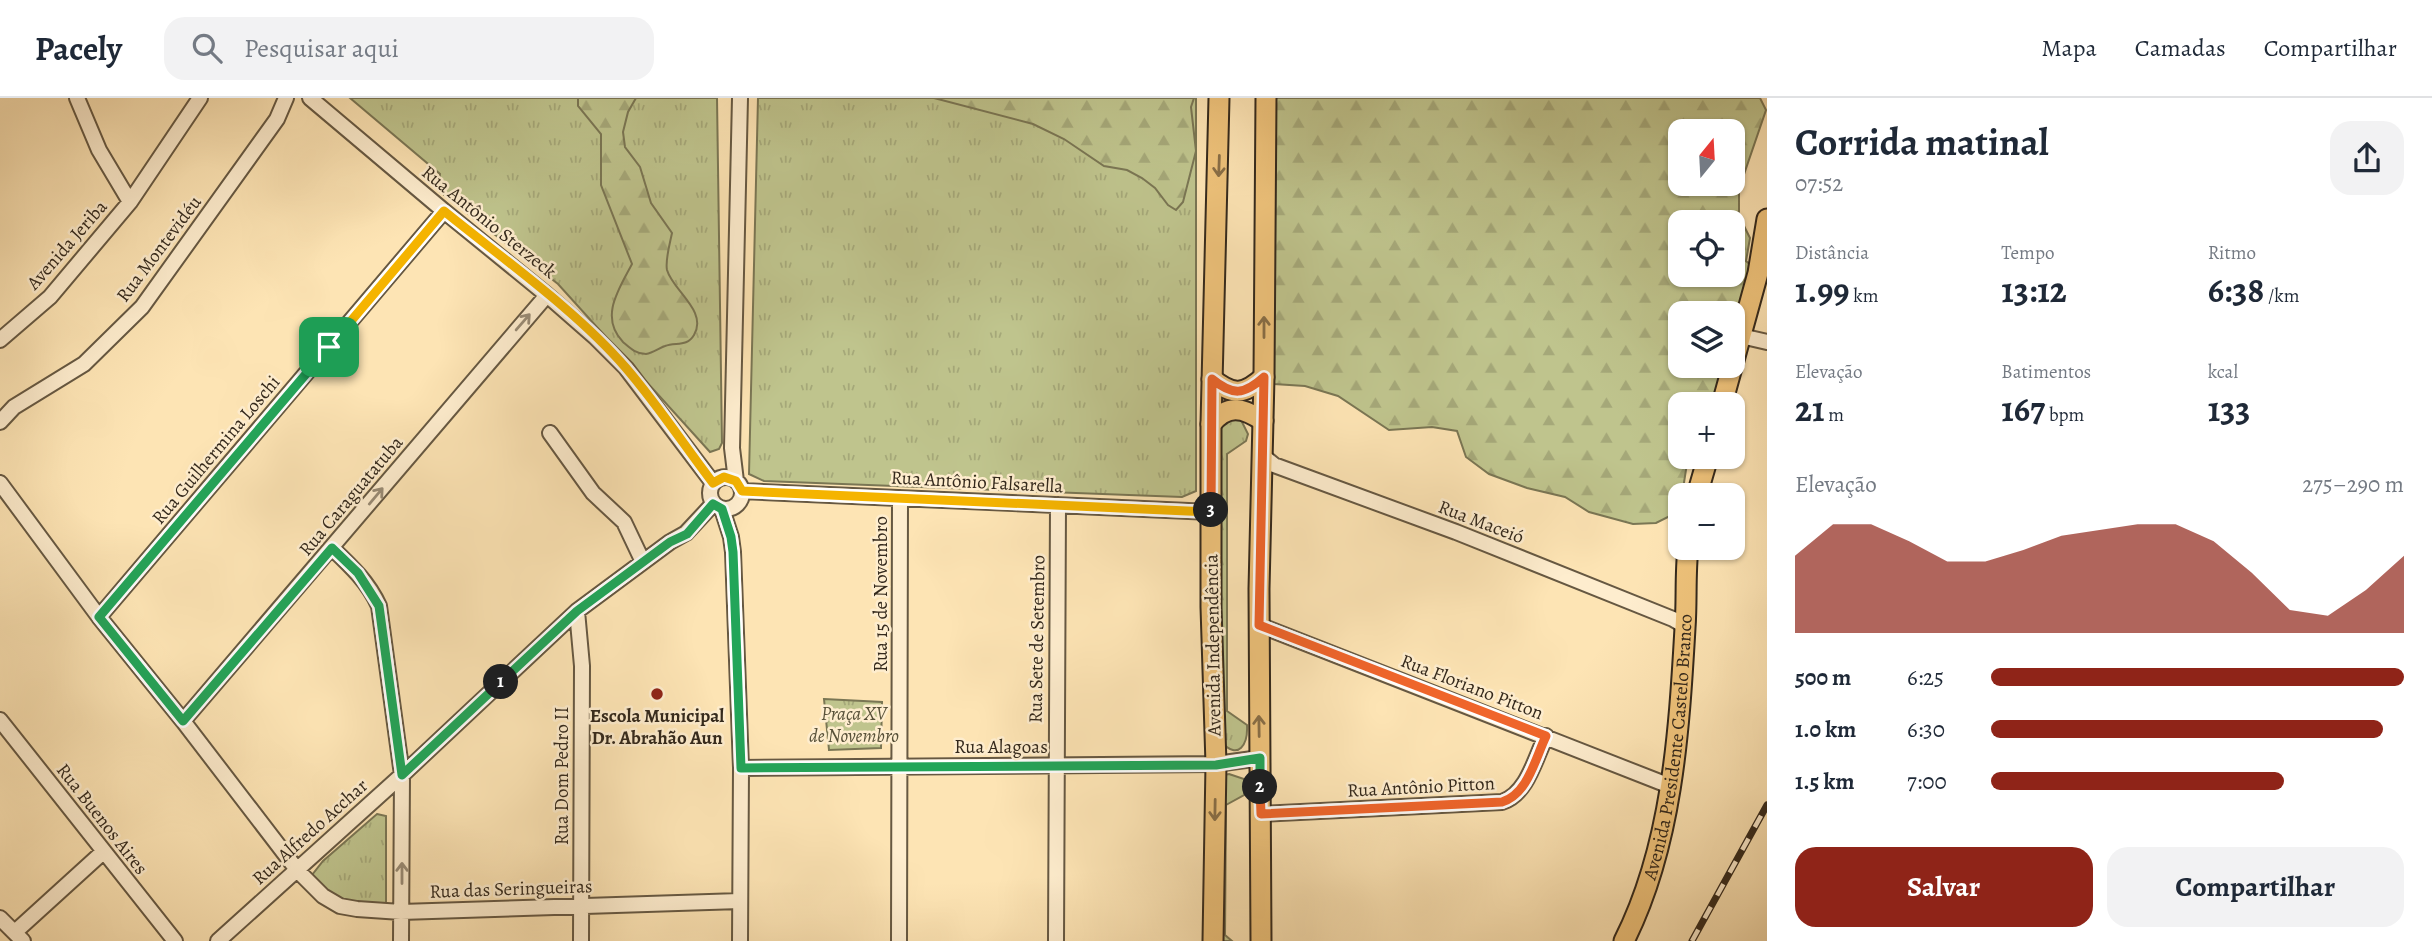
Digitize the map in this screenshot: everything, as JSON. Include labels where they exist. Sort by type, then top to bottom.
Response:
[{"type":"main road","name":"Avenida Independência","points":[[1213,941],[1216,765],[1211,425],[1219,98]]},
{"type":"main road","points":[[1261,941],[1259,625],[1266,98]]},
{"type":"main road","points":[[1745,321],[1758,273],[1767,219]]},
{"type":"main road","points":[[1212,379],[1224,388],[1237,392],[1253,387],[1264,377]]},
{"type":"main road","points":[[1211,425],[1219,414],[1233,410],[1254,415],[1263,421]]},
{"type":"main road","name":"Avenida Presidente Castelo Branco","points":[[1624,941],[1649,885],[1670,786],[1685,626],[1688,560]]},
{"type":"street","points":[[77,98],[99,150],[130,202]]},
{"type":"street","name":"Avenida Jeriba","points":[[0,340],[50,297],[130,202],[200,98]]},
{"type":"street","name":"Rua Montevidéu","points":[[0,422],[14,407],[84,363],[142,307],[277,119],[286,98]]},
{"type":"street","name":"Rua Antônio Sterzeck","points":[[310,98],[321,104],[444,211],[547,295],[626,368],[715,481]]},
{"type":"street","points":[[740,98],[732,448],[739,491],[731,537],[741,768],[740,941]]},
{"type":"street","name":"Rua Guilhermina Loschi","points":[[99,617],[444,211]]},
{"type":"street","name":"Rua Caraguatatuba","points":[[183,721],[547,295]]},
{"type":"street","points":[[1745,337],[1767,342]]},
{"type":"street","points":[[550,433],[593,493],[624,523],[643,562]]},
{"type":"street","points":[[731,537],[710,495],[732,448]]},
{"type":"street","name":"Rua Maceió","points":[[1263,456],[1274,465],[1456,533],[1685,626]]},
{"type":"street","points":[[715,481],[724,477],[739,491]]},
{"type":"street","name":"Rua das Seringueiras","points":[[0,483],[99,617],[298,871],[323,896],[340,906],[401,912],[740,901]]},
{"type":"street","points":[[717,506],[728,509],[739,491]]},
{"type":"street","name":"Rua Antônio Falsarella","points":[[739,491],[1211,512]]},
{"type":"street","name":"Rua 15 de Novembro","points":[[899,941],[900,498]]},
{"type":"street","name":"Rua Sete de Setembro","points":[[1056,941],[1058,505]]},
{"type":"street","name":"Rua Alfredo Acchar","points":[[218,941],[298,871],[577,611],[670,542],[687,534],[717,506]]},
{"type":"street","points":[[332,548],[358,573],[379,606],[402,775],[401,941]]},
{"type":"street","name":"Rua Dom Pedro II","points":[[577,611],[582,666],[581,941]]},
{"type":"street","name":"Rua Floriano Pitton","points":[[1259,625],[1670,786]]},
{"type":"street","name":"Rua Buenos Aires","points":[[0,720],[174,941]]},
{"type":"street","name":"Rua Antônio Pitton","points":[[1261,814],[1502,802],[1512,799],[1521,791],[1546,736]]},
{"type":"street","name":"Rua Alagoas","points":[[741,768],[1216,765],[1260,758]]},
{"type":"street","points":[[0,918],[19,937],[103,852]]},
{"type":"green space","points":[[350,98],[717,98],[722,443],[719,449],[710,452],[558,284],[438,190],[440,174]]},
{"type":"green space","points":[[578,98],[636,98],[628,112],[623,132],[625,147],[640,167],[651,203],[672,233],[667,270],[697,318],[694,335],[688,341],[642,354],[623,342],[616,332],[612,323],[614,303],[632,264],[601,185],[601,134],[578,106]]},
{"type":"green space","points":[[758,98],[1196,98],[1196,491],[1182,497],[764,481],[749,474]]},
{"type":"green space","points":[[934,98],[1194,98],[1191,107],[1196,151],[1183,202],[1176,210],[1142,178],[1127,170],[1104,166],[1064,139],[1033,124]]},
{"type":"green space","points":[[1274,98],[1760,98],[1766,110],[1745,171],[1745,119],[1668,119],[1668,196],[1739,196],[1739,210],[1668,210],[1668,287],[1745,287],[1745,228],[1750,238],[1746,261],[1752,266],[1743,301],[1668,301],[1668,378],[1722,378],[1719,392],[1668,392],[1668,469],[1686,469],[1684,483],[1668,483],[1668,517],[1656,523],[1633,524],[1589,512],[1565,497],[1527,488],[1489,474],[1466,457],[1457,431],[1432,427],[1389,430],[1338,396],[1305,386],[1274,384],[1268,374],[1275,222]]},
{"type":"green space","points":[[1240,418],[1248,434],[1246,441],[1227,454],[1227,711],[1247,725],[1247,732],[1241,748],[1233,750],[1221,742],[1219,424],[1223,419]]},
{"type":"green space","name":"Praça XV de Novembro","points":[[824,699],[882,702],[881,748],[829,750]]},
{"type":"green space","points":[[1229,774],[1244,779],[1246,787],[1244,795],[1226,805],[1225,935],[1232,941],[1217,941],[1223,775]]},
{"type":"green space","points":[[377,814],[386,816],[386,903],[344,901],[327,892],[312,875],[323,861]]},
{"type":"railway","points":[[1692,941],[1767,805]]},
{"type":"place","name":"Escola Municipal Dr. Abrahão Aun","points":[[657,694]]},
{"type":"route","points":[[444,211],[547,295],[626,368],[713,483],[724,477],[730,478],[740,485],[742,491],[1211,512],[1212,379],[1229,391],[1237,392],[1253,387],[1264,377],[1259,625],[1546,736],[1521,791],[1512,799],[1502,802],[1274,814],[1261,814],[1260,758],[1216,765],[873,765],[741,768],[733,552],[722,509],[713,504],[687,534],[670,542],[577,611],[402,775],[379,606],[358,573],[332,548],[183,721],[99,617],[329,347],[444,211]]}]
